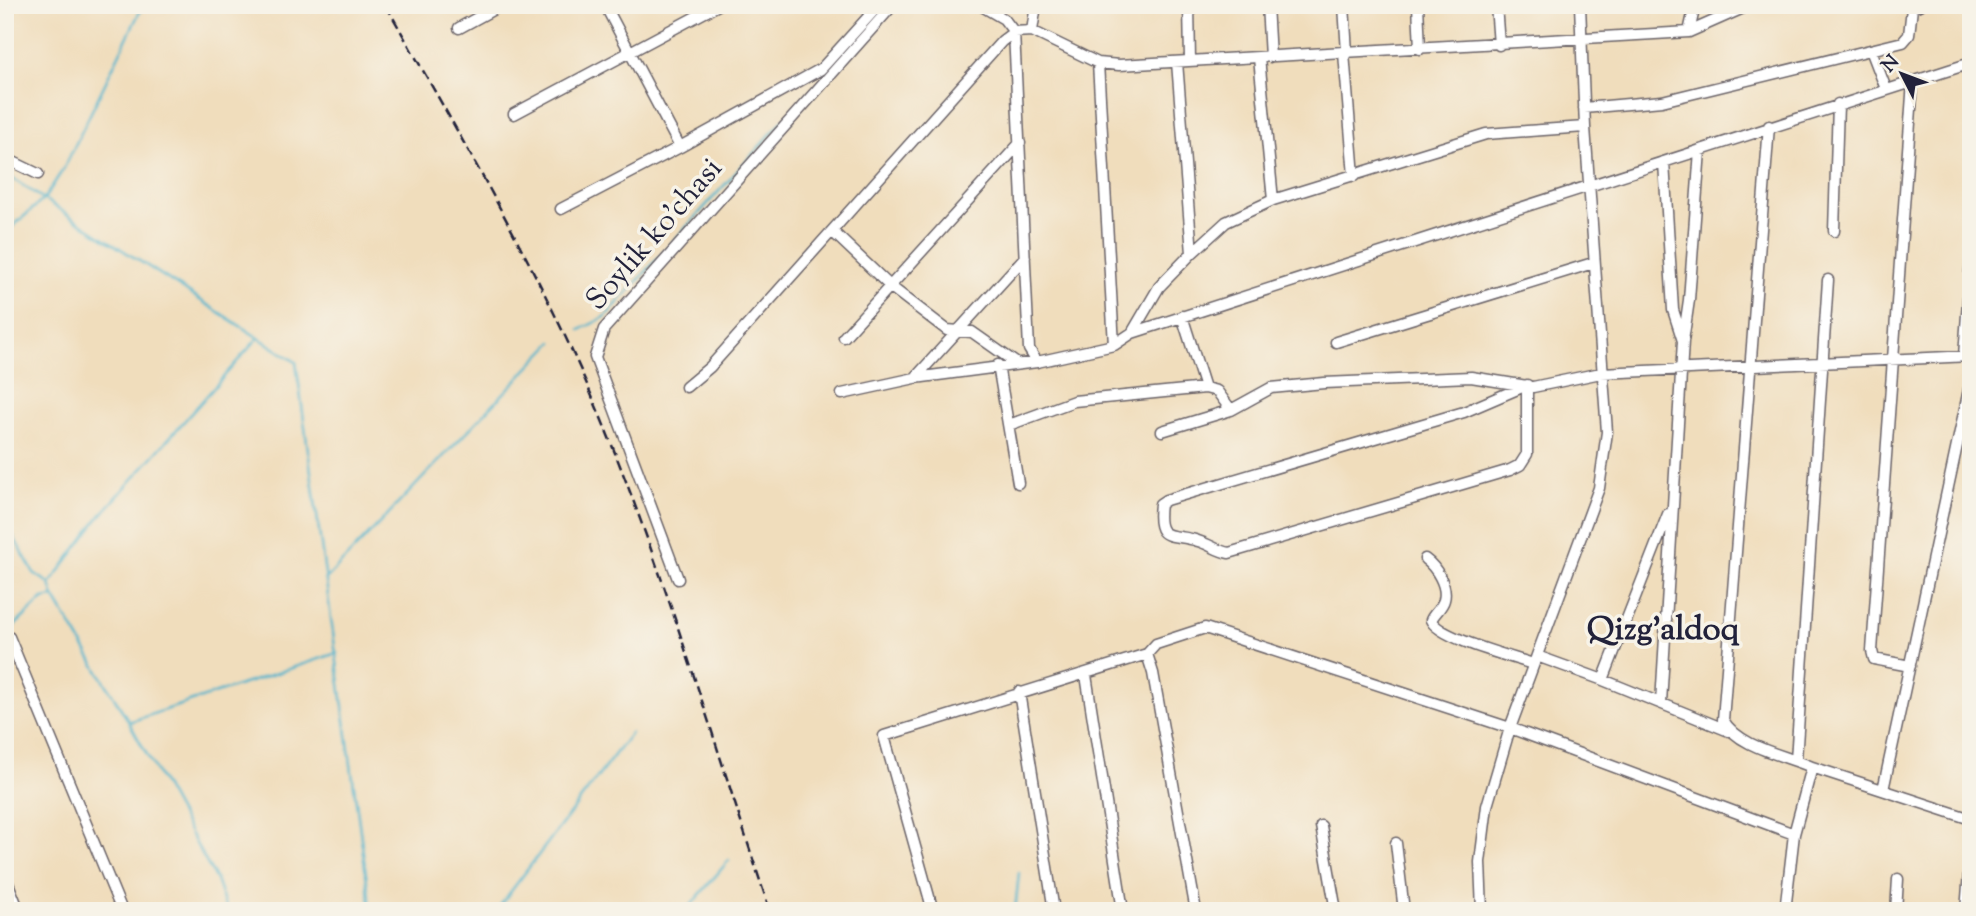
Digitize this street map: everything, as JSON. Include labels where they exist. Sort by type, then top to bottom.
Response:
[{"type":"street","points":[[458,28],[501,5]]},
{"type":"street","points":[[605,5],[680,147]]},
{"type":"street","points":[[514,114],[718,5]]},
{"type":"street","points":[[561,209],[825,72],[879,5]]},
{"type":"street","name":"Soylik ko'chasi","points":[[678,579],[595,357],[604,329],[825,72],[893,5]]},
{"type":"street","points":[[980,5],[1004,19],[1014,32],[1029,349],[1037,362]]},
{"type":"street","points":[[1032,31],[1035,5]]},
{"type":"street","points":[[1189,5],[1190,61]]},
{"type":"street","points":[[1267,5],[1265,57],[1273,200]]},
{"type":"street","points":[[1344,5],[1354,176]]},
{"type":"street","points":[[1418,5],[1420,49]]},
{"type":"street","points":[[1496,5],[1499,45]]},
{"type":"street","points":[[1482,911],[1480,862],[1487,806],[1510,728],[1599,488],[1607,432],[1588,187],[1580,5]]},
{"type":"street","points":[[1689,32],[1695,5]]},
{"type":"street","points":[[686,387],[710,367],[1002,41],[1014,32],[1032,31],[1098,63],[1177,62],[1582,41],[1689,32],[1750,5]]},
{"type":"street","points":[[1584,108],[1662,101],[1907,39],[1912,8],[1919,5]]},
{"type":"street","points":[[1871,50],[1886,89]]},
{"type":"street","points":[[1177,62],[1192,253]]},
{"type":"street","points":[[1098,63],[1114,345]]},
{"type":"street","points":[[842,394],[998,365],[1037,362],[1114,345],[1132,333],[1182,316],[1971,63]]},
{"type":"street","points":[[1910,666],[1879,662],[1874,659],[1872,651],[1913,81]]},
{"type":"street","points":[[1834,231],[1838,104]]},
{"type":"street","points":[[1729,730],[1723,720],[1769,126]]},
{"type":"street","points":[[1132,333],[1159,287],[1192,253],[1226,222],[1273,200],[1486,134],[1585,127]]},
{"type":"street","points":[[844,337],[1020,143]]},
{"type":"street","points":[[1661,704],[1683,341],[1689,300],[1700,150]]},
{"type":"street","points":[[5,158],[38,174]]},
{"type":"street","points":[[1664,162],[1673,310],[1683,341]]},
{"type":"street","points":[[832,231],[891,287],[947,330],[972,331],[1016,363]]},
{"type":"street","points":[[915,379],[1025,257]]},
{"type":"street","points":[[1527,386],[1527,454],[1524,460],[1510,470],[1229,553],[1194,539],[1171,538],[1165,535],[1161,526],[1160,503],[1166,500],[1464,412],[1527,386],[1601,373],[1751,363],[1967,356],[1971,259]]},
{"type":"street","points":[[1336,342],[1593,263]]},
{"type":"street","points":[[1796,760],[1828,280]]},
{"type":"street","points":[[1182,316],[1206,388]]},
{"type":"street","points":[[998,365],[1018,483]]},
{"type":"street","points":[[1162,431],[1231,410],[1271,388],[1471,377],[1527,386]]},
{"type":"street","points":[[1883,790],[1971,380]]},
{"type":"street","points":[[1009,425],[1074,401],[1206,388],[1217,391],[1231,410]]},
{"type":"street","points":[[1603,680],[1672,505]]},
{"type":"street","points":[[1425,559],[1439,575],[1444,595],[1443,603],[1432,616],[1434,626],[1464,640],[1603,680],[1729,730],[1740,738],[1812,767],[1971,819]]},
{"type":"street","points":[[933,911],[884,736],[1018,692],[1086,675],[1147,654],[1156,644],[1205,628],[1510,728],[1794,834]]},
{"type":"street","points":[[5,639],[9,637],[122,911]]},
{"type":"street","points":[[1147,654],[1153,673],[1196,911]]},
{"type":"street","points":[[1086,675],[1123,911]]},
{"type":"street","points":[[1018,692],[1054,911]]},
{"type":"street","points":[[1785,911],[1794,834],[1812,767]]},
{"type":"street","points":[[1321,826],[1336,911]]},
{"type":"street","points":[[1396,843],[1405,911]]},
{"type":"street","points":[[1966,911],[1971,847]]},
{"type":"street","points":[[5,876],[19,911]]},
{"type":"street","points":[[1896,911],[1898,879]]},
{"type":"waterway","points":[[5,233],[44,199],[64,168],[143,5]]},
{"type":"waterway","points":[[580,330],[605,317],[788,115]]},
{"type":"waterway","points":[[5,174],[296,362],[371,911]]},
{"type":"waterway","points":[[50,584],[100,516],[258,338]]},
{"type":"waterway","points":[[327,578],[553,342]]},
{"type":"waterway","points":[[5,522],[34,573],[50,584],[54,597],[129,722],[216,880],[227,911]]},
{"type":"waterway","points":[[8,632],[43,599],[54,597]]},
{"type":"waterway","points":[[129,722],[337,653]]},
{"type":"waterway","points":[[496,911],[631,733]]},
{"type":"waterway","points":[[686,911],[729,860]]},
{"type":"waterway","points":[[1015,911],[1019,873]]},
{"type":"railway","points":[[386,5],[540,284],[585,380],[637,510],[660,576],[770,911]]},
{"type":"district","name":"Qizg'aldoq","points":[[1663,631]]}]
